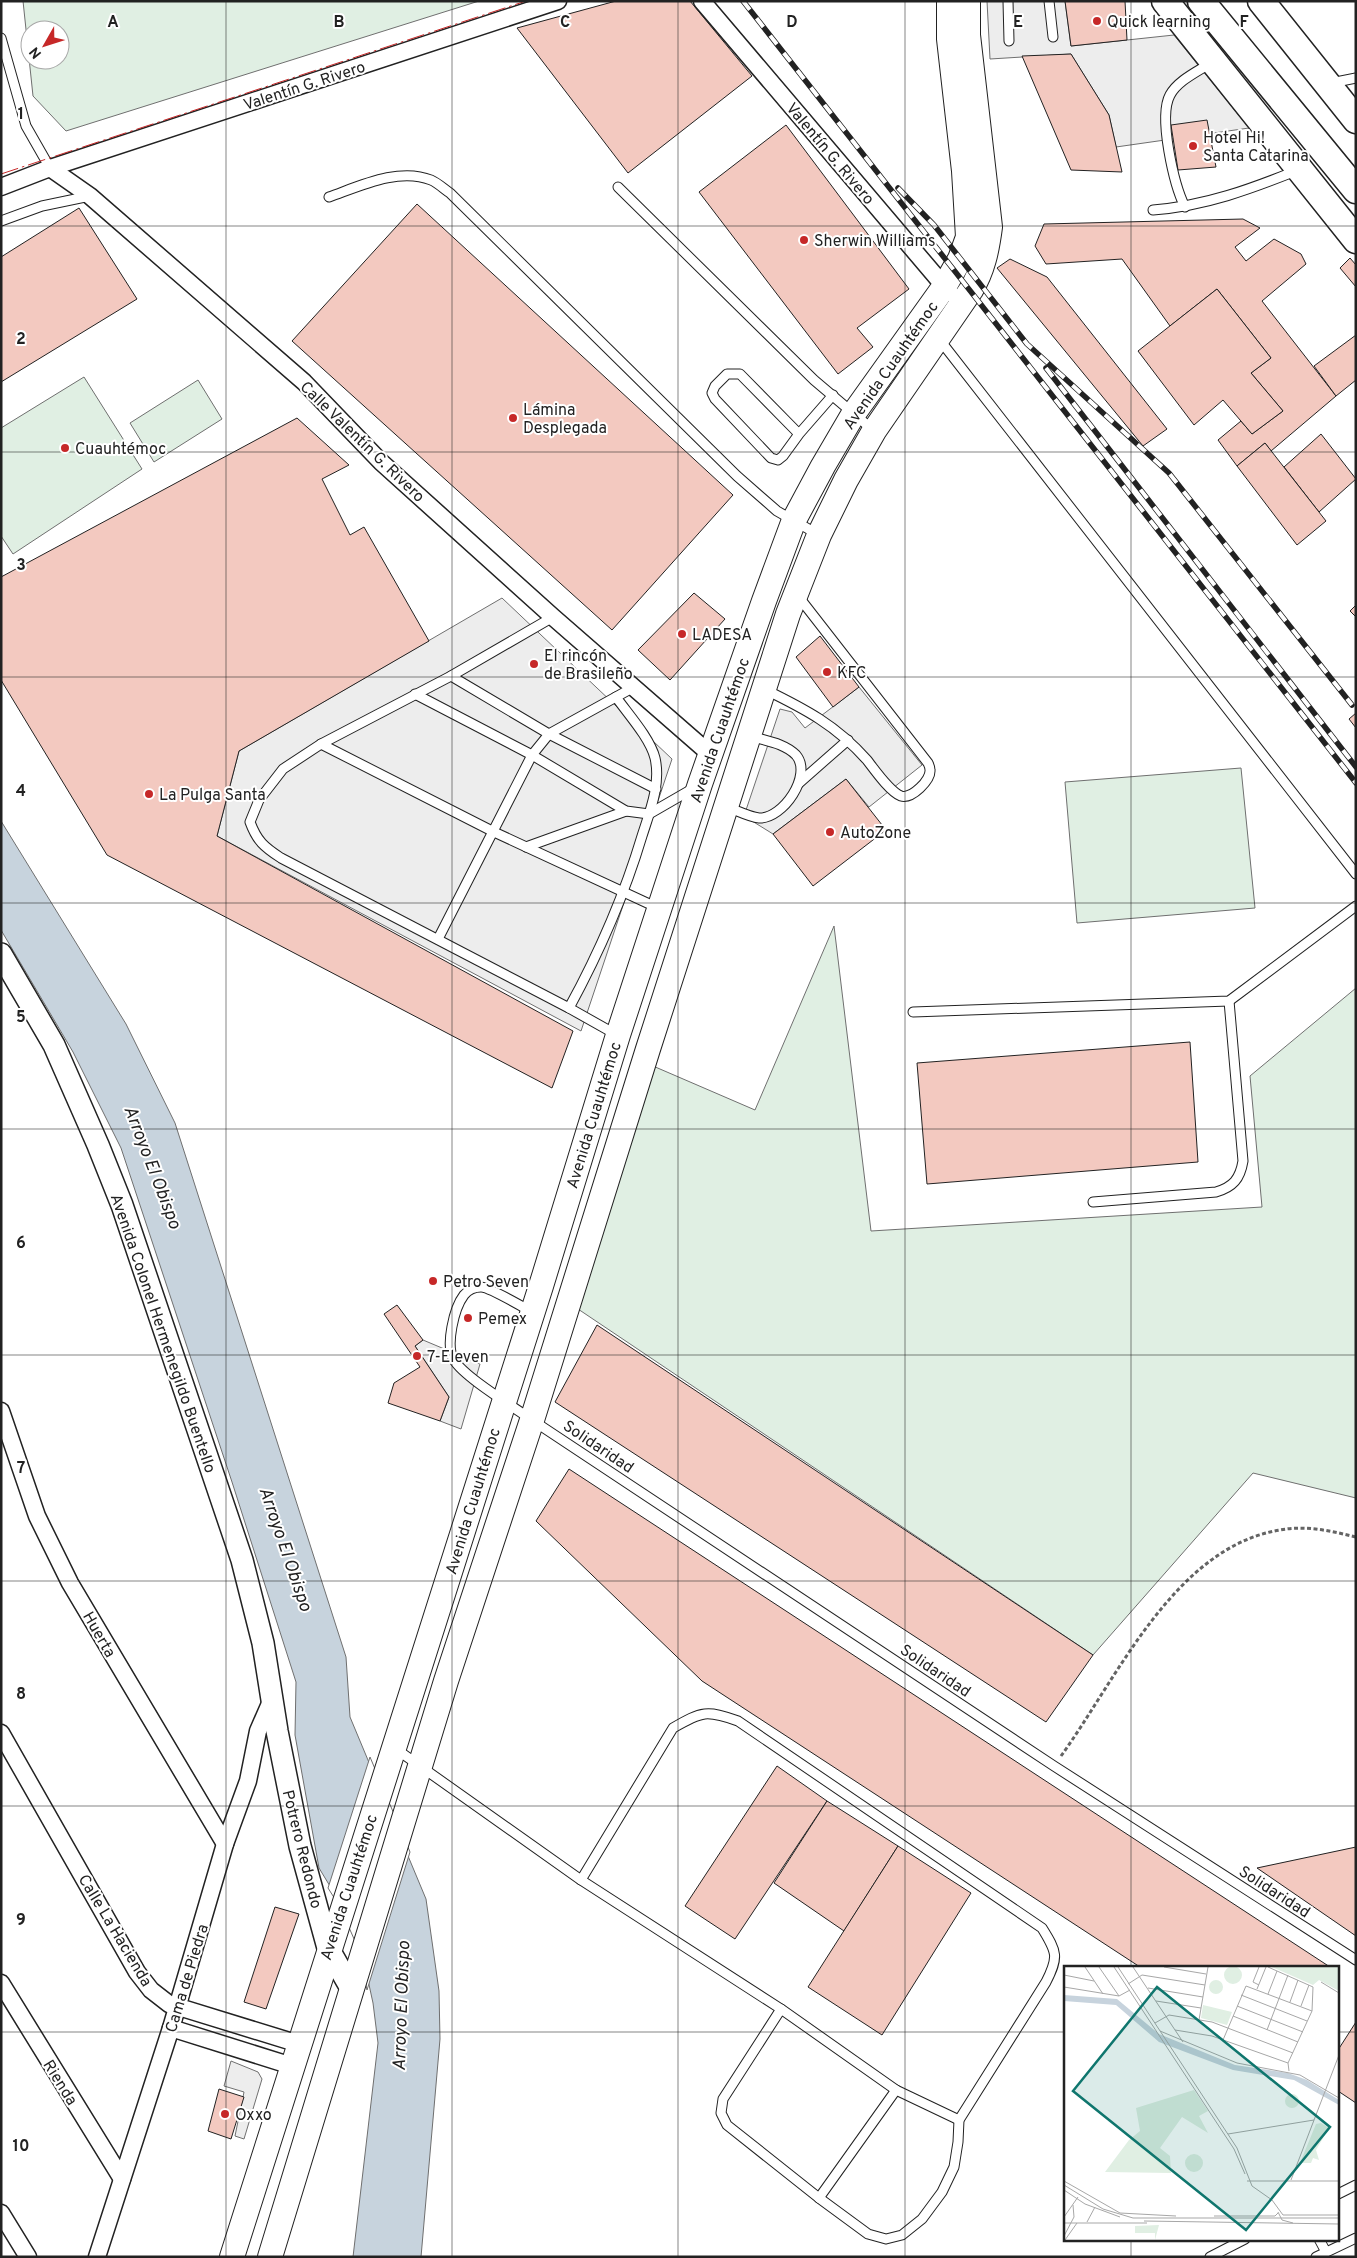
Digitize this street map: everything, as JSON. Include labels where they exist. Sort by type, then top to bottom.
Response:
[{"type":"main road","name":"Avenida Cuauhtémoc","points":[[232,2257],[659,908],[710,754],[764,601],[794,520],[823,466],[854,413],[944,287],[960,259],[968,237],[964,172],[949,39],[949,1]]},
{"type":"main road","name":"Avenida Cuauhtémoc","points":[[270,2257],[446,1681],[532,1420],[748,736],[796,594],[819,535],[846,480],[874,432],[977,280],[984,264],[990,227],[968,35],[968,1]]},
{"type":"main road","points":[[1165,1],[1298,170],[1356,240]]},
{"type":"main road","points":[[1201,1],[1356,190]]},
{"type":"main road","points":[[1261,1],[1356,120]]},
{"type":"main road","points":[[823,466],[846,480]]},
{"type":"main road","points":[[717,837],[713,812],[720,785],[720,775],[718,766],[710,754],[728,744],[750,706],[764,689]]},
{"type":"street","name":"Valentín G. Rivero","points":[[50,168],[558,1]]},
{"type":"street","name":"Valentín G. Rivero","points":[[702,1],[961,305]]},
{"type":"street","points":[[1,187],[50,168]]},
{"type":"street","name":"Calle Valentín G. Rivero","points":[[50,168],[90,196],[304,382],[381,462],[553,617],[710,754]]},
{"type":"street","name":"Avenida Colonel Hermenegildo Buentello","points":[[1,954],[54,1045],[122,1205],[242,1560],[263,1643],[272,1699],[267,1731]]},
{"type":"street","name":"Huerta","points":[[1,1411],[37,1516],[70,1583],[225,1844]]},
{"type":"street","name":"Cama de Piedra","points":[[97,2257],[178,2006],[225,1844],[267,1731]]},
{"type":"street","name":"Potrero Redondo","points":[[267,1731],[288,1789],[300,1846],[332,1938],[355,1980]]},
{"type":"street","name":"Calle La Hacienda","points":[[1,1733],[137,1972],[160,1998],[169,2004],[299,2044]]},
{"type":"street","name":"Rienda","points":[[1,1984],[122,2179]]},
{"type":"street","points":[[171,2028],[292,2066]]},
{"type":"street","points":[[1,2213],[28,2257]]},
{"type":"lane","points":[[1008,1],[1009,41]]},
{"type":"lane","points":[[1049,1],[1052,38]]},
{"type":"lane","points":[[1,38],[26,126],[50,168]]},
{"type":"lane","points":[[1185,207],[1173,177],[1166,110],[1170,95],[1178,85],[1213,62]]},
{"type":"lane","points":[[1326,84],[1356,78]]},
{"type":"lane","points":[[1153,210],[1185,207],[1254,188],[1298,170]]},
{"type":"lane","points":[[330,197],[381,179],[405,176],[431,180],[450,194],[737,476],[777,511],[819,535]]},
{"type":"lane","points":[[618,187],[814,380],[874,432]]},
{"type":"lane","points":[[1,221],[42,206],[90,196]]},
{"type":"lane","points":[[939,338],[1356,874]]},
{"type":"lane","points":[[799,434],[740,374],[727,374],[715,386],[712,393],[715,399],[771,458],[778,460],[833,395]]},
{"type":"lane","points":[[764,689],[810,713],[848,740],[892,790],[901,796],[908,796],[928,780],[930,771],[928,763],[796,594]]},
{"type":"lane","points":[[553,617],[451,676],[321,744],[283,769],[259,800],[250,822],[255,837],[280,858],[570,1008],[618,1036]]},
{"type":"lane","points":[[451,676],[549,734],[656,789]]},
{"type":"lane","points":[[438,939],[532,755],[549,734],[634,687]]},
{"type":"lane","points":[[415,694],[532,755],[626,811],[650,814],[700,784]]},
{"type":"lane","points":[[570,1008],[590,970],[623,891],[650,814],[656,789],[654,756],[616,697]]},
{"type":"lane","points":[[748,736],[784,746],[796,756],[802,769],[800,784]]},
{"type":"lane","points":[[726,806],[759,818],[768,816],[784,804],[800,784],[848,740]]},
{"type":"lane","points":[[321,744],[494,832],[659,908]]},
{"type":"lane","points":[[526,847],[626,811]]},
{"type":"lane","points":[[913,1012],[1228,1000],[1356,906]]},
{"type":"lane","points":[[1093,1202],[1216,1192],[1227,1189],[1236,1182],[1241,1172],[1243,1161],[1228,1000]]},
{"type":"lane","name":"Solidaridad","points":[[532,1312],[483,1287],[472,1289],[464,1295],[449,1340],[450,1353],[455,1362],[467,1374],[532,1420],[1054,1766],[1356,1960]]},
{"type":"lane","points":[[581,1880],[673,1728],[692,1717],[714,1713],[738,1721],[1042,1928],[1054,1946],[1055,1965],[1046,1982],[959,2120],[954,2167],[942,2192],[922,2219],[902,2235],[886,2239],[868,2234],[819,2198],[727,2125],[721,2113],[724,2099],[781,2009]]},
{"type":"lane","points":[[391,1756],[417,1774],[473,1805],[581,1880],[781,2009],[896,2090],[959,2120]]},
{"type":"lane","points":[[819,2198],[896,2090]]},
{"type":"lane","points":[[1340,2193],[1356,2185]]},
{"type":"lane","points":[[1316,2257],[1356,2238]]},
{"type":"lane","points":[[1210,2257],[1243,2240]]},
{"type":"lane","points":[[1320,2240],[1326,2252]]},
{"type":"path","points":[[1054,1766],[1144,1633],[1177,1592],[1204,1565],[1233,1546],[1262,1534],[1282,1529],[1305,1528],[1356,1537]]},
{"type":"green space","points":[[23,1],[479,1],[66,131],[33,96],[30,70],[70,70],[70,20],[25,20]]},
{"type":"green space","name":"Cuauhtémoc","points":[[84,377],[142,469],[13,554],[1,536],[1,428]]},
{"type":"green space","points":[[198,380],[222,419],[154,462],[130,423]]},
{"type":"green space","points":[[1241,768],[1255,908],[1077,923],[1065,782]]},
{"type":"green space","points":[[834,926],[871,1231],[1262,1207],[1250,1076],[1356,988],[1356,1498],[1253,1473],[1093,1655],[578,1309],[653,1066],[755,1110]]},
{"type":"shaded area","points":[[987,1],[1065,1],[1071,46],[1174,35],[1249,128],[1116,147],[1109,115],[1071,54],[990,59]]},
{"type":"shaded area","points":[[502,598],[672,759],[581,1031],[217,836],[239,751]]},
{"type":"shaded area","points":[[859,687],[922,765],[869,807],[846,779],[773,834],[744,816],[780,709],[792,712],[805,728]]},
{"type":"shaded area","points":[[423,1340],[480,1364],[461,1429],[440,1421],[449,1397],[415,1346]]},
{"type":"shaded area","points":[[231,2061],[258,2072],[262,2079],[244,2139],[235,2136],[244,2092],[224,2086]]},
{"type":"water","name":"Arroyo El Obispo","points":[[1,821],[126,1024],[175,1123],[346,1657],[350,1717],[426,1899],[439,1991],[440,2039],[421,2257],[353,2257],[378,2043],[373,2003],[361,1948],[342,1906],[319,1868],[295,1735],[296,1682],[121,1148],[73,1052],[1,930]]},
{"type":"pier","points":[[370,1757],[410,1852],[367,1990],[358,1948],[340,1907],[328,1888]]},
{"type":"building","points":[[616,1],[690,1],[752,76],[628,173],[517,28]]},
{"type":"building","name":"Quick learning","points":[[1065,1],[1125,1],[1127,40],[1071,46]]},
{"type":"building","points":[[1071,54],[1109,115],[1122,172],[1071,170],[1022,56]]},
{"type":"building","points":[[1207,120],[1216,167],[1178,170],[1171,125]]},
{"type":"building","name":"Sherwin Williams","points":[[786,125],[909,289],[857,328],[873,347],[838,374],[699,192]]},
{"type":"building","name":"Lámina Desplegada","points":[[417,204],[733,495],[612,630],[292,341]]},
{"type":"building","points":[[79,208],[137,299],[1,382],[1,257]]},
{"type":"building","points":[[1243,219],[1260,228],[1235,247],[1246,261],[1274,239],[1301,254],[1306,264],[1262,301],[1336,396],[1271,451],[1265,443],[1237,466],[1218,440],[1241,421],[1252,434],[1283,411],[1251,373],[1271,358],[1217,289],[1170,326],[1122,259],[1046,264],[1035,246],[1044,224]]},
{"type":"building","points":[[1350,258],[1356,265],[1356,287],[1340,268]]},
{"type":"building","points":[[1010,259],[1047,277],[1167,429],[1143,446],[997,268]]},
{"type":"building","points":[[1217,289],[1271,358],[1251,373],[1283,411],[1252,434],[1223,400],[1194,425],[1138,351]]},
{"type":"building","points":[[1356,335],[1356,380],[1336,396],[1314,366]]},
{"type":"building","name":"La Pulga Santa","points":[[297,418],[349,465],[322,479],[350,535],[364,527],[429,641],[239,751],[217,836],[573,1031],[552,1088],[107,855],[1,680],[1,577]]},
{"type":"building","points":[[1321,434],[1356,479],[1319,512],[1284,467]]},
{"type":"building","points":[[1265,443],[1326,521],[1297,545],[1237,466]]},
{"type":"building","name":"LADESA","points":[[694,593],[725,619],[670,680],[638,650]]},
{"type":"building","points":[[1356,605],[1356,617],[1350,611]]},
{"type":"building","name":"KFC","points":[[820,636],[859,687],[833,707],[796,657]]},
{"type":"building","points":[[1356,713],[1356,728],[1349,719]]},
{"type":"building","name":"AutoZone","points":[[846,779],[886,830],[813,886],[773,834]]},
{"type":"building","points":[[1190,1042],[1198,1162],[927,1184],[917,1063]]},
{"type":"building","name":"7-Eleven","points":[[397,1305],[423,1340],[415,1346],[449,1397],[440,1421],[388,1403],[394,1383],[420,1367],[384,1314]]},
{"type":"building","points":[[597,1325],[1093,1655],[1046,1722],[555,1402]]},
{"type":"building","points":[[569,1469],[1328,1966],[1138,1966],[702,1681],[536,1521]]},
{"type":"building","points":[[777,1766],[827,1801],[735,1939],[685,1906]]},
{"type":"building","points":[[827,1801],[898,1846],[844,1931],[774,1883]]},
{"type":"building","points":[[898,1846],[971,1893],[882,2035],[808,1987]]},
{"type":"building","points":[[1356,1847],[1356,1936],[1257,1868]]},
{"type":"building","points":[[275,1907],[299,1914],[266,2009],[244,2002]]},
{"type":"building","points":[[1356,2022],[1356,2103],[1340,2092],[1340,2047]]},
{"type":"building","name":"Oxxo","points":[[219,2089],[244,2097],[231,2139],[208,2131]]},
{"type":"railway","points":[[743,1],[1356,783]]},
{"type":"railway","points":[[898,188],[934,225],[1027,344],[1169,473],[1352,705]]},
{"type":"railway","points":[[1046,368],[1356,767]]},
{"type":"power","points":[[1,174],[526,1]]},
{"type":"place","name":"Quick learning","points":[[1097,21]]},
{"type":"place","name":"Hotel Hi! Santa Catarina","points":[[1193,146]]},
{"type":"place","name":"Sherwin Williams","points":[[804,240]]},
{"type":"place","name":"Lámina Desplegada","points":[[513,418]]},
{"type":"place","name":"Cuauhtémoc","points":[[65,448]]},
{"type":"place","name":"LADESA","points":[[682,634]]},
{"type":"place","name":"El rincón de Brasileño","points":[[534,664]]},
{"type":"place","name":"KFC","points":[[827,672]]},
{"type":"place","name":"La Pulga Santa","points":[[149,794]]},
{"type":"place","name":"AutoZone","points":[[830,832]]},
{"type":"place","name":"Petro Seven","points":[[433,1281]]},
{"type":"place","name":"Pemex","points":[[468,1318]]},
{"type":"place","name":"7-Eleven","points":[[417,1356]]},
{"type":"place","name":"Oxxo","points":[[225,2114]]}]
